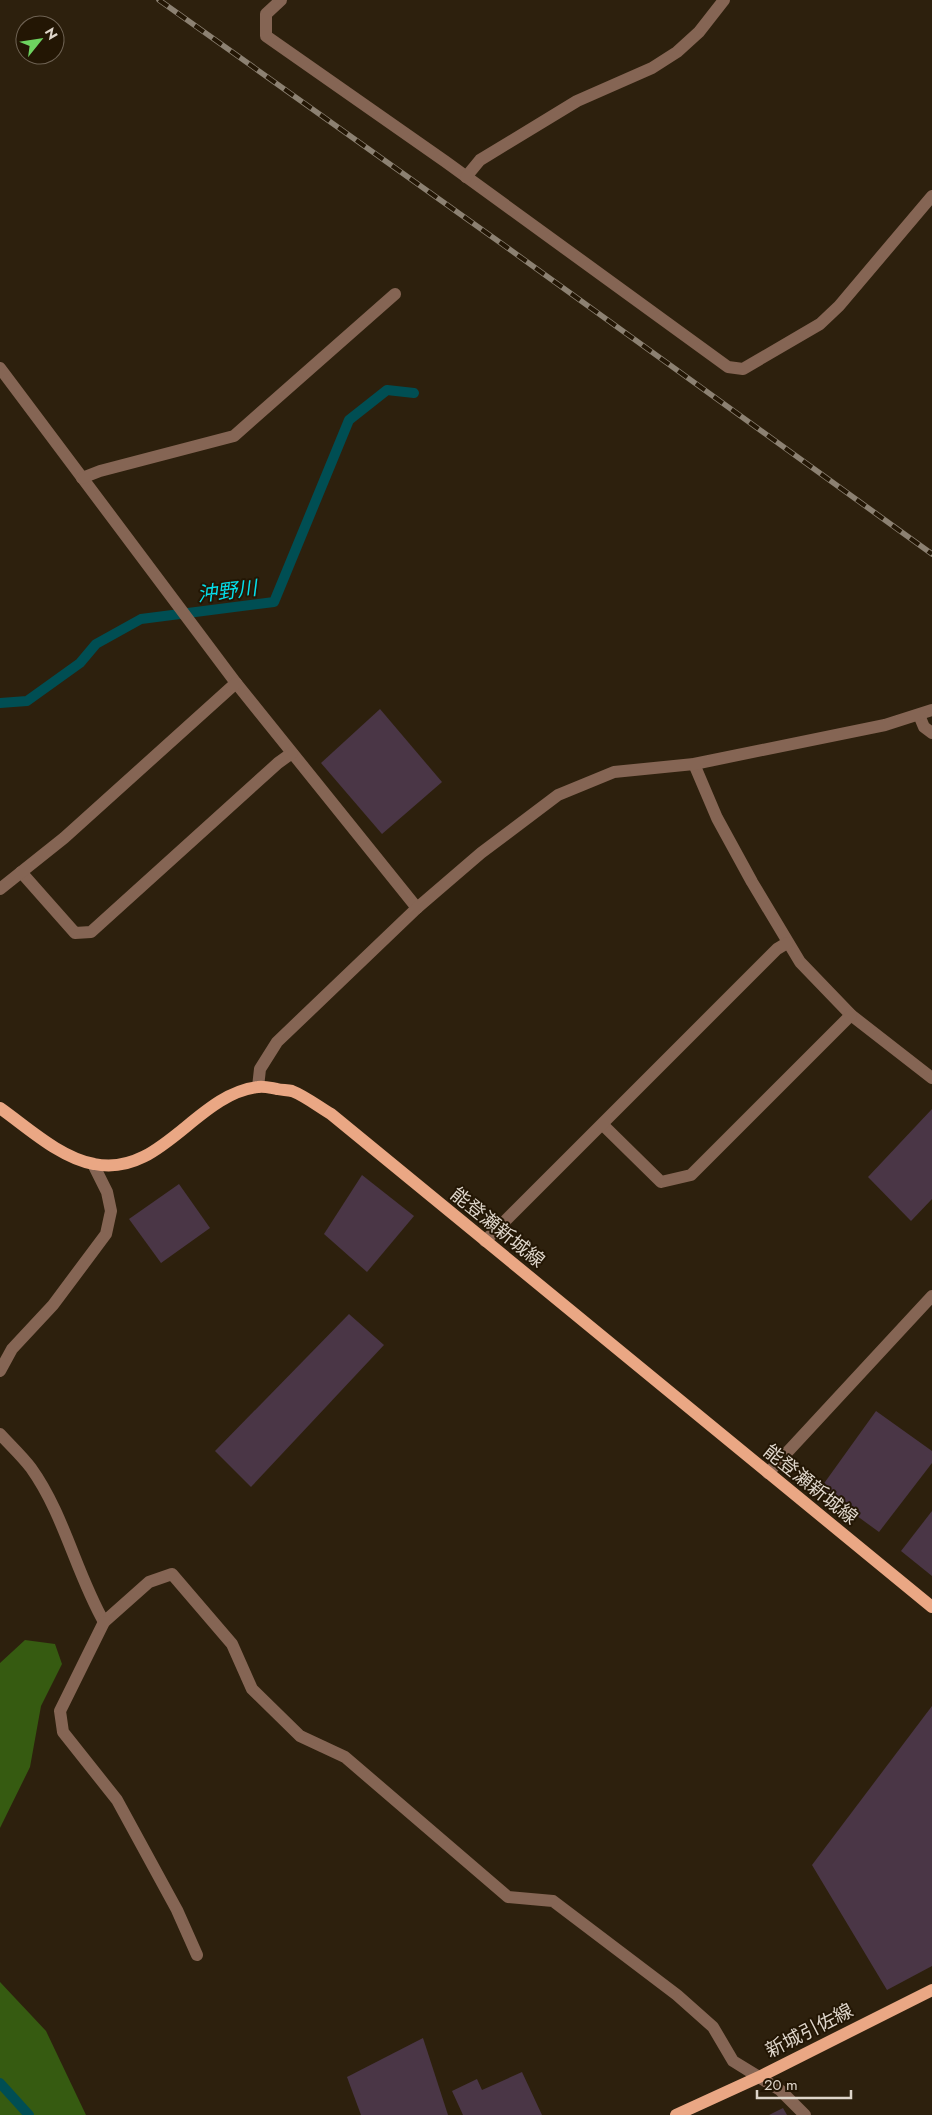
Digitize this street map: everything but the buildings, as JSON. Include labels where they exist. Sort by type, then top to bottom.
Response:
[{"type":"main road","name":"能登瀬新城線","points":[[0,1108],[60,1151],[93,1164],[114,1166],[137,1160],[159,1148],[200,1114],[227,1097],[258,1087],[292,1091],[331,1114],[932,1607]]},
{"type":"main road","name":"新城引佐線","points":[[676,2115],[932,1990]]},
{"type":"street","points":[[280,0],[266,14],[266,36],[466,177],[728,367],[743,369],[820,324],[839,306],[932,196]]},
{"type":"street","points":[[466,177],[480,160],[577,102],[652,68],[677,52],[699,32],[724,0]]},
{"type":"street","points":[[82,478],[100,470],[234,436],[394,294]]},
{"type":"street","points":[[0,368],[236,683],[417,908]]},
{"type":"street","points":[[0,889],[64,838],[236,683]]},
{"type":"street","points":[[258,1087],[260,1069],[277,1042],[417,908],[481,853],[558,795],[614,772],[694,764],[885,725],[932,710]]},
{"type":"street","points":[[919,715],[924,727],[932,733]]},
{"type":"street","points":[[21,872],[75,932],[91,932],[278,763],[292,753]]},
{"type":"street","points":[[694,764],[718,818],[800,962],[851,1015],[932,1078]]},
{"type":"street","points":[[484,1241],[603,1125],[777,949],[788,943]]},
{"type":"street","points":[[603,1125],[661,1182],[691,1175],[851,1015]]},
{"type":"street","points":[[0,1370],[12,1349],[53,1305],[106,1234],[111,1211],[108,1192],[93,1164]]},
{"type":"street","points":[[768,1473],[932,1296]]},
{"type":"street","points":[[0,1434],[31,1468],[45,1492],[73,1552],[91,1600],[104,1622]]},
{"type":"street","points":[[197,1955],[177,1910],[117,1800],[63,1732],[60,1711],[104,1622],[149,1582],[172,1574],[232,1644],[252,1689],[300,1736],[344,1757],[508,1897],[553,1901],[677,1994],[713,2027],[733,2061],[780,2090],[804,2115]]},
{"type":"green space","points":[[25,1640],[55,1644],[62,1664],[41,1706],[30,1767],[0,1828],[0,1663]]},
{"type":"green space","points":[[0,1982],[46,2031],[86,2115],[0,2115]]},
{"type":"waterway","name":"沖野川","points":[[0,703],[27,701],[80,663],[96,644],[141,619],[274,602],[349,420],[387,390],[414,393]]},
{"type":"waterway","name":"沖野川","points":[[0,2083],[29,2115]]},
{"type":"railway","points":[[159,0],[505,246],[932,554]]}]
